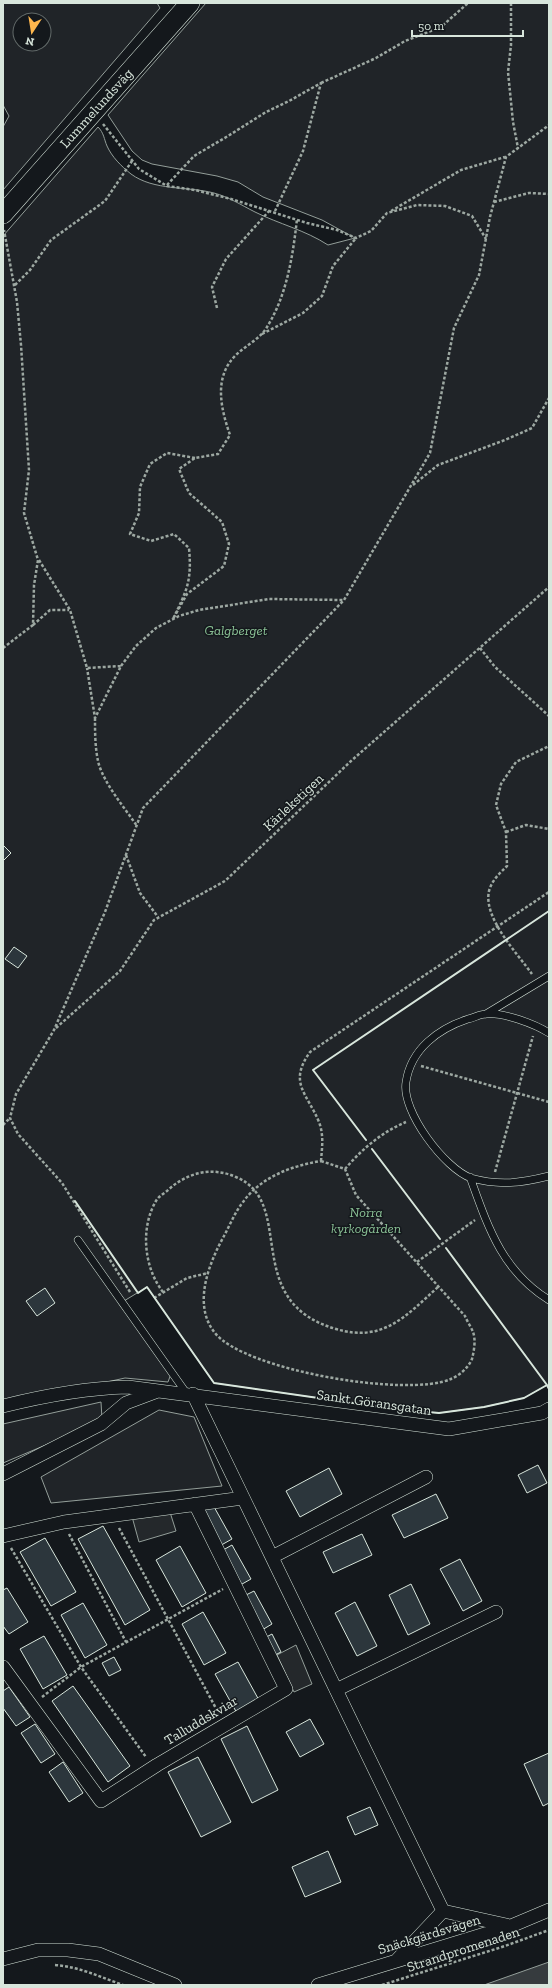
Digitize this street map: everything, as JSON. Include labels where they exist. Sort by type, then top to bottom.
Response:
[{"type":"main road","name":"Lummelundsväg","points":[[3,214],[190,3]]},
{"type":"street","name":"Sankt Göransgatan","points":[[3,1406],[108,1387],[128,1387],[162,1390],[449,1429],[542,1413],[549,1409]]},
{"type":"street","points":[[3,1474],[101,1424],[126,1403],[162,1390]]},
{"type":"street","points":[[190,1394],[272,1557],[443,1911]]},
{"type":"street","points":[[272,1557],[426,1477]]},
{"type":"street","points":[[4,1536],[64,1522],[243,1498]]},
{"type":"street","name":"Talluddskviar","points":[[3,1667],[101,1801],[225,1724],[286,1689],[195,1504]]},
{"type":"street","points":[[336,1690],[496,1612]]},
{"type":"street","name":"Snäckgärdsvägen","points":[[318,1985],[511,1926],[549,1910]]},
{"type":"street","points":[[443,1911],[511,1926]]},
{"type":"street","points":[[396,1961],[443,1911]]},
{"type":"street","points":[[3,1959],[38,1950],[68,1950],[99,1954],[175,1985]]},
{"type":"lane","points":[[549,976],[486,1014],[459,1022],[437,1034],[420,1049],[411,1063],[405,1084],[407,1100],[414,1119],[435,1148],[458,1169],[470,1177],[492,1182],[519,1183],[549,1176]]},
{"type":"lane","points":[[486,1014],[511,1018],[536,1025],[549,1033]]},
{"type":"lane","points":[[470,1177],[483,1214],[500,1250],[515,1272],[535,1292],[549,1300]]},
{"type":"lane","points":[[78,1240],[190,1394]]},
{"type":"path","points":[[167,186],[194,156],[266,112],[321,83],[376,58],[405,41],[441,27],[468,3]]},
{"type":"path","points":[[511,3],[511,45],[508,72],[513,122],[518,148]]},
{"type":"path","points":[[275,211],[303,151],[321,83]]},
{"type":"path","points":[[99,119],[139,169],[167,186],[195,190],[275,211],[297,219],[337,230],[356,238]]},
{"type":"path","points":[[261,334],[303,313],[322,296],[333,266],[356,238],[372,232],[387,213],[461,170],[506,157],[549,125]]},
{"type":"path","points":[[3,1125],[10,1118],[16,1094],[54,1030],[105,912],[143,808],[344,600],[430,453],[454,328],[479,275],[494,202],[506,157]]},
{"type":"path","points":[[14,285],[30,270],[51,240],[105,201],[132,161]]},
{"type":"path","points":[[494,202],[529,193],[549,194]]},
{"type":"path","points":[[387,213],[417,205],[445,206],[472,216],[486,239]]},
{"type":"path","points":[[217,308],[212,287],[226,259],[270,210]]},
{"type":"path","points":[[173,619],[189,586],[191,567],[189,548],[174,534],[150,540],[130,534],[139,513],[140,487],[150,464],[167,453],[195,458],[218,454],[230,435],[222,410],[220,390],[226,369],[235,355],[261,334],[278,307],[282,296],[294,242],[297,219]]},
{"type":"path","points":[[3,227],[14,285],[21,345],[29,470],[24,513],[38,560],[70,610],[87,668],[95,718],[96,746],[99,765],[137,826]]},
{"type":"path","points":[[411,487],[438,465],[505,440],[532,428],[549,398]]},
{"type":"path","points":[[173,619],[187,594],[224,566],[229,544],[222,522],[189,493],[180,470],[195,458]]},
{"type":"path","points":[[33,625],[34,585],[38,560]]},
{"type":"path","name":"Kärlekstigen","points":[[54,1030],[120,972],[154,920],[225,881],[351,761],[549,587]]},
{"type":"path","points":[[95,718],[121,666],[136,646],[156,628],[173,619],[199,610],[269,599],[344,600]]},
{"type":"path","points":[[3,648],[50,610],[70,610]]},
{"type":"path","points":[[480,648],[495,667],[549,716]]},
{"type":"path","points":[[87,668],[121,666]]},
{"type":"path","points":[[538,983],[497,927],[489,898],[490,889],[497,876],[508,866],[506,832],[496,805],[501,784],[516,762],[549,746]]},
{"type":"path","points":[[506,832],[526,825],[549,829]]},
{"type":"path","points":[[126,854],[140,893],[158,917]]},
{"type":"path","points":[[321,1161],[323,1139],[319,1122],[302,1091],[299,1075],[302,1063],[310,1052],[549,892]]},
{"type":"path","points":[[492,1182],[536,1025]]},
{"type":"path","points":[[411,1063],[549,1102]]},
{"type":"path","points":[[10,1118],[18,1134],[62,1183],[132,1295]]},
{"type":"path","points":[[345,1169],[361,1150],[394,1127],[414,1119]]},
{"type":"path","points":[[321,1161],[345,1169],[356,1195],[465,1316],[474,1333],[473,1355],[469,1365],[462,1373],[450,1380],[405,1387],[371,1384],[305,1372],[232,1347],[214,1333],[206,1314],[203,1297],[208,1273],[219,1245],[239,1209],[255,1188],[280,1172],[306,1164],[321,1161]]},
{"type":"path","points":[[163,1292],[157,1285],[147,1256],[149,1218],[156,1200],[176,1182],[190,1175],[211,1171],[236,1176],[255,1188],[271,1231],[275,1266],[279,1283],[293,1306],[307,1317],[325,1326],[346,1332],[367,1332],[390,1327],[407,1315],[438,1287]]},
{"type":"path","points":[[417,1262],[483,1214]]},
{"type":"path","points":[[154,1298],[187,1278],[208,1273]]},
{"type":"path","points":[[112,1515],[225,1724]]},
{"type":"path","points":[[64,1522],[126,1642]]},
{"type":"path","points":[[4,1536],[81,1667],[154,1767]]},
{"type":"path","points":[[31,1706],[81,1667],[234,1583]]},
{"type":"path","name":"Strandpromenaden","points":[[382,1985],[498,1949],[549,1930]]},
{"type":"path","points":[[48,1965],[69,1966],[84,1970],[123,1985]]},
{"type":"green space","points":[[3,3],[157,3],[160,8],[3,190],[3,127],[9,116],[3,105]]},
{"type":"green space","points":[[206,3],[549,3],[549,1389],[547,1385],[524,1398],[484,1407],[439,1413],[395,1409],[214,1383],[147,1287],[119,1304],[172,1371],[168,1382],[125,1378],[3,1405],[3,236],[98,127],[102,132],[107,146],[114,158],[127,171],[140,179],[160,186],[214,193],[310,235],[328,245],[355,238],[322,220],[263,197],[238,182],[217,176],[152,164],[142,160],[132,151],[108,115]]},
{"type":"green space","points":[[101,1402],[102,1419],[86,1428],[3,1463],[3,1424]]},
{"type":"green space","points":[[159,1410],[194,1417],[222,1486],[51,1503],[41,1477]]},
{"type":"shaded area","points":[[169,1509],[176,1531],[139,1542],[131,1513]]},
{"type":"shaded area","points":[[296,1645],[312,1684],[294,1692],[277,1655]]},
{"type":"shaded area","points":[[549,1962],[549,1985],[484,1985]]},
{"type":"building","points":[[3,845],[11,853],[3,861]]},
{"type":"building","points":[[14,947],[27,956],[18,968],[5,959]]},
{"type":"building","points":[[45,1288],[55,1303],[37,1316],[26,1301]]},
{"type":"building","points":[[538,1465],[547,1483],[527,1493],[518,1475]]},
{"type":"building","points":[[329,1468],[342,1494],[300,1517],[286,1491]]},
{"type":"building","points":[[436,1494],[448,1518],[404,1538],[392,1515]]},
{"type":"building","points":[[213,1505],[232,1539],[216,1548],[198,1514]]},
{"type":"building","points":[[103,1526],[150,1610],[125,1625],[78,1539]]},
{"type":"building","points":[[362,1534],[372,1555],[333,1573],[323,1552]]},
{"type":"building","points":[[45,1538],[76,1592],[51,1606],[20,1552]]},
{"type":"building","points":[[232,1545],[251,1579],[235,1588],[216,1554]]},
{"type":"building","points":[[180,1546],[206,1593],[182,1607],[156,1560]]},
{"type":"building","points":[[460,1559],[482,1601],[463,1611],[440,1569]]},
{"type":"building","points":[[411,1584],[430,1624],[408,1635],[389,1595]]},
{"type":"building","points":[[7,1588],[28,1622],[9,1634],[3,1626],[3,1590]]},
{"type":"building","points":[[254,1591],[272,1624],[257,1633],[238,1599]]},
{"type":"building","points":[[355,1602],[377,1646],[357,1656],[335,1613]]},
{"type":"building","points":[[83,1603],[107,1645],[85,1658],[61,1615]]},
{"type":"building","points":[[203,1612],[226,1653],[204,1665],[182,1624]]},
{"type":"building","points":[[272,1634],[281,1652],[269,1658],[259,1641]]},
{"type":"building","points":[[44,1636],[67,1675],[43,1689],[20,1649]]},
{"type":"building","points":[[114,1657],[121,1670],[109,1676],[102,1663]]},
{"type":"building","points":[[238,1662],[260,1702],[238,1715],[215,1674]]},
{"type":"building","points":[[73,1686],[130,1766],[108,1782],[52,1701]]},
{"type":"building","points":[[9,1687],[30,1717],[16,1726],[3,1708],[3,1691]]},
{"type":"building","points":[[310,1719],[324,1744],[300,1757],[286,1732]]},
{"type":"building","points":[[35,1724],[55,1754],[41,1763],[21,1733]]},
{"type":"building","points":[[247,1726],[278,1790],[252,1803],[221,1739]]},
{"type":"building","points":[[549,1753],[549,1803],[543,1806],[524,1764]]},
{"type":"building","points":[[198,1757],[231,1822],[201,1837],[168,1772]]},
{"type":"building","points":[[63,1762],[83,1793],[69,1802],[49,1772]]},
{"type":"building","points":[[370,1807],[378,1825],[355,1835],[347,1817]]},
{"type":"building","points":[[328,1851],[341,1882],[305,1897],[292,1867]]},
{"type":"wall","points":[[366,1140],[313,1070],[549,911]]},
{"type":"wall","points":[[372,1149],[440,1239]]},
{"type":"wall","points":[[75,1201],[138,1293],[147,1287],[214,1383],[395,1409],[439,1413],[484,1407],[524,1398],[547,1385],[549,1389]]},
{"type":"wall","points":[[446,1248],[547,1385]]},
{"type":"park label","name":"Galgberget","points":[[236,630]]},
{"type":"park label","name":"Norra kyrkogården","points":[[366,1220]]}]
